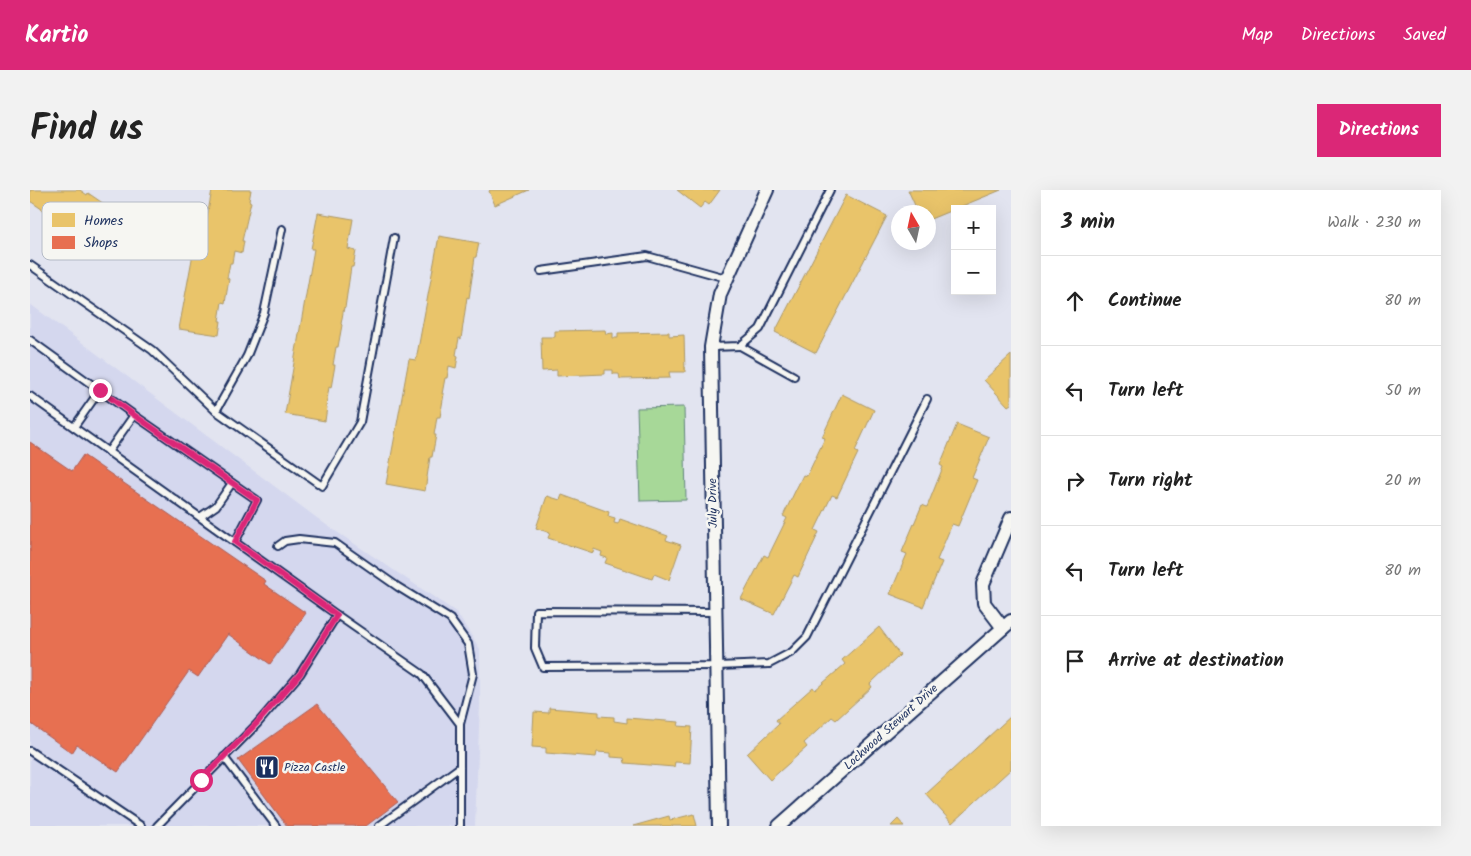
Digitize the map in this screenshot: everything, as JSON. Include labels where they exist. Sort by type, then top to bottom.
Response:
[{"type":"street","name":"July Drive","points":[[719,826],[711,347],[720,294],[767,190]]},
{"type":"street","name":"Lockwood Stewart Drive","points":[[779,826],[1007,624],[984,603],[983,584],[1011,518]]},
{"type":"lane","points":[[740,346],[760,329],[830,190]]},
{"type":"lane","points":[[216,411],[247,356],[264,313],[282,229]]},
{"type":"lane","points":[[30,265],[152,350],[216,411],[322,486],[360,422],[394,238]]},
{"type":"lane","points":[[541,271],[647,256],[726,278]]},
{"type":"lane","points":[[30,340],[257,500],[235,542]]},
{"type":"lane","points":[[711,347],[740,346],[794,376]]},
{"type":"lane","points":[[74,427],[100,390]]},
{"type":"lane","points":[[30,396],[422,674],[460,724]]},
{"type":"lane","points":[[716,612],[536,611],[535,648],[543,667],[769,664],[792,652],[807,637],[928,400]]},
{"type":"lane","points":[[108,452],[134,415]]},
{"type":"lane","points":[[200,517],[216,506],[232,483]]},
{"type":"lane","points":[[278,546],[285,541],[300,539],[335,543],[398,587],[450,619],[468,644],[472,674],[460,724],[460,826]]},
{"type":"lane","points":[[157,826],[256,724],[300,674],[337,615]]},
{"type":"lane","points":[[30,751],[141,826]]},
{"type":"lane","points":[[224,757],[276,826]]},
{"type":"lane","points":[[379,826],[460,767]]},
{"type":"shaded area","points":[[30,304],[325,524],[456,612],[480,649],[480,704],[475,826],[30,826]]},
{"type":"green space","points":[[684,407],[686,500],[640,501],[637,408]]},
{"type":"building: Homes","points":[[30,190],[80,190],[101,202],[42,202],[42,209],[30,201]]},
{"type":"building: Homes","points":[[212,190],[251,190],[249,201],[251,202],[242,241],[244,241],[242,253],[234,251],[232,263],[230,263],[225,303],[222,302],[219,321],[221,321],[219,335],[179,329],[192,260],[208,260],[208,212]]},
{"type":"building: Homes","points":[[490,190],[529,190],[495,205]]},
{"type":"building: Homes","points":[[677,190],[720,190],[709,205],[705,202],[700,208]]},
{"type":"building: Homes","points":[[908,190],[1001,190],[964,205],[951,205],[951,211],[936,217],[936,205],[915,205]]},
{"type":"building: Homes","points":[[846,195],[887,216],[816,353],[775,332]]},
{"type":"building: Homes","points":[[318,213],[353,219],[348,249],[356,251],[353,267],[351,267],[338,347],[336,347],[333,365],[335,365],[331,388],[329,387],[325,421],[285,414],[314,249],[311,249]]},
{"type":"building: Homes","points":[[439,236],[479,243],[469,298],[467,297],[461,339],[459,338],[456,368],[449,366],[447,378],[445,378],[440,417],[437,417],[434,435],[436,435],[432,457],[430,457],[425,491],[386,484],[409,359],[416,360]]},
{"type":"building: Homes","points":[[605,330],[606,334],[613,333],[613,338],[618,338],[618,333],[669,332],[669,336],[684,335],[685,372],[669,372],[670,378],[620,379],[619,374],[613,374],[613,370],[605,370],[605,374],[557,376],[557,370],[542,371],[541,337],[555,337],[555,331]]},
{"type":"building: Homes","points":[[1011,355],[1011,404],[1008,406],[984,380]]},
{"type":"building: Homes","points":[[842,394],[874,410],[855,451],[858,453],[837,497],[832,495],[815,530],[819,532],[798,577],[794,575],[774,614],[741,599],[764,555],[768,557],[787,518],[783,516],[803,475],[807,476],[825,438],[822,437]]},
{"type":"building: Homes","points":[[957,424],[989,437],[972,478],[977,480],[958,526],[952,524],[937,560],[942,562],[923,607],[890,594],[907,554],[902,552],[922,505],[927,507],[943,467],[940,465]]},
{"type":"building: Homes","points":[[562,495],[609,512],[608,516],[615,518],[614,523],[618,524],[620,519],[668,536],[666,540],[681,545],[669,580],[654,574],[652,579],[605,563],[607,558],[601,556],[602,552],[594,549],[593,553],[548,538],[550,533],[536,528],[547,496],[560,500]]},
{"type":"building: Homes","points":[[879,627],[900,655],[870,684],[872,687],[836,720],[832,717],[804,743],[807,747],[770,780],[747,754],[779,724],[776,720],[813,687],[815,690],[845,664],[842,660]]},
{"type":"building: Homes","points":[[549,708],[599,712],[599,716],[614,717],[614,721],[627,723],[627,718],[679,722],[678,726],[692,727],[690,763],[675,762],[674,767],[625,763],[624,758],[611,757],[611,753],[597,752],[596,757],[546,753],[546,748],[532,747],[534,712],[549,713]]},
{"type":"building: Homes","points":[[1011,716],[1011,769],[952,823],[926,794]]},
{"type":"building: Homes","points":[[694,814],[697,826],[633,826],[669,816],[670,820]]},
{"type":"building: Homes","points":[[898,819],[904,826],[891,826]]},
{"type":"building: Shops","points":[[30,442],[72,471],[83,455],[266,581],[264,584],[306,613],[270,664],[228,634],[198,677],[189,671],[118,772],[77,745],[72,753],[30,723]]},
{"type":"building: Shops","points":[[317,704],[398,802],[366,826],[287,826],[238,760]]},
{"type":"place","name":"Pizza Castle","points":[[267,767]]},
{"type":"route","points":[[100,390],[257,500],[235,542],[337,615],[300,674],[256,724],[201,780]]}]
